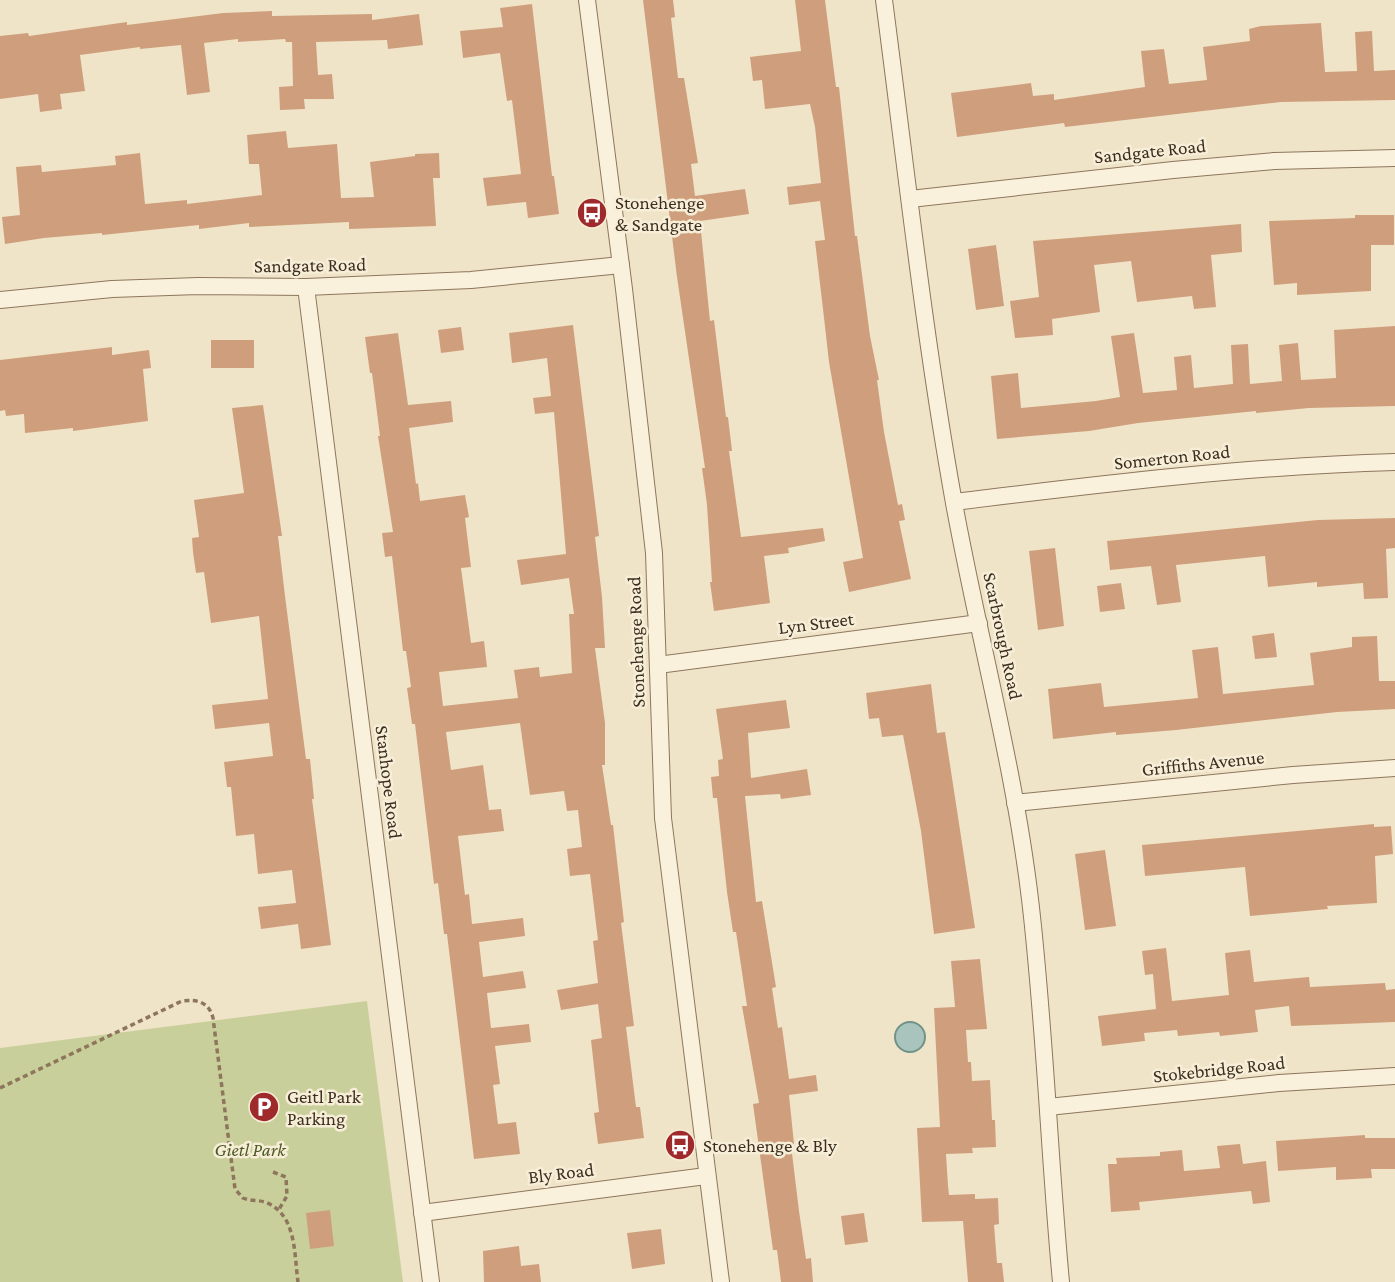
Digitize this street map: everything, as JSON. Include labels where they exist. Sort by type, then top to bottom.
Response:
[{"type":"street","name":"Stonehenge Road","points":[[587,0],[654,553],[663,818],[721,1282]]},
{"type":"street","name":"Scarbrough Road","points":[[884,0],[933,376],[954,502],[1015,803],[1030,897],[1061,1282]]},
{"type":"street","name":"Sandgate Road","points":[[910,199],[1261,162],[1395,158]]},
{"type":"street","name":"Sandgate Road","points":[[0,300],[112,289],[198,286],[306,287],[471,280],[621,265]]},
{"type":"street","name":"Stanhope Road","points":[[306,287],[431,1282]]},
{"type":"street","name":"Somerton Road","points":[[954,502],[1171,478],[1340,463],[1395,462]]},
{"type":"street","name":"Lyn Street","points":[[658,665],[979,623]]},
{"type":"street","name":"Griffiths Avenue","points":[[1015,803],[1293,775],[1395,768]]},
{"type":"street","name":"Stokebridge Road","points":[[1048,1107],[1279,1083],[1395,1076]]},
{"type":"street","name":"Bly Road","points":[[422,1213],[706,1176]]},
{"type":"path","points":[[0,1088],[181,1002],[203,1003],[211,1010],[213,1018],[235,1189],[243,1198],[263,1202],[286,1218],[291,1228],[298,1282]]},
{"type":"path","points":[[273,1172],[286,1177],[287,1196],[278,1212]]},
{"type":"green space","name":"Gietl Park","points":[[367,1001],[403,1282],[0,1282],[0,1048]]},
{"type":"water","points":[[910,1022],[916,1023],[924,1031],[924,1043],[916,1051],[910,1052],[904,1051],[896,1043],[895,1037],[896,1031],[904,1023]]},
{"type":"building","points":[[643,0],[673,0],[675,17],[671,18],[678,78],[684,78],[698,163],[691,164],[695,196],[745,189],[749,214],[700,221],[710,321],[714,320],[728,417],[732,451],[729,451],[741,537],[823,528],[825,541],[788,548],[789,553],[764,556],[770,603],[714,611],[702,468],[705,468],[677,277]]},
{"type":"building","points":[[795,0],[825,0],[836,87],[839,87],[855,236],[879,380],[884,432],[898,505],[902,504],[905,520],[899,521],[911,579],[849,592],[843,562],[863,558],[829,362],[815,241],[825,240],[820,201],[789,205],[787,187],[821,183],[815,127],[810,104],[765,109],[762,80],[753,81],[750,57],[801,51]]},
{"type":"building","points":[[532,4],[559,214],[528,218],[526,202],[487,206],[483,178],[521,174],[512,100],[507,101],[500,53],[463,58],[460,31],[503,27],[500,8]]},
{"type":"building","points":[[272,11],[272,16],[372,14],[372,20],[419,14],[423,45],[388,49],[387,40],[316,42],[318,75],[332,74],[334,99],[304,99],[305,109],[280,110],[279,87],[293,86],[292,42],[286,42],[285,39],[238,42],[238,39],[204,43],[210,92],[187,95],[181,45],[80,55],[85,91],[60,94],[62,109],[40,112],[38,94],[0,99],[0,36],[28,33],[29,36],[127,22],[127,25],[223,13]]},
{"type":"building","points":[[1321,23],[1325,72],[1357,71],[1355,32],[1372,31],[1374,71],[1395,70],[1395,100],[1281,102],[1065,127],[1064,123],[957,137],[951,93],[1031,83],[1033,96],[1054,94],[1054,100],[1145,87],[1141,51],[1164,49],[1169,84],[1207,80],[1203,47],[1250,41],[1249,29],[1261,26]]},
{"type":"building","points":[[286,131],[288,148],[337,144],[341,198],[374,197],[370,162],[415,154],[439,153],[440,178],[433,178],[436,226],[349,229],[349,222],[249,227],[249,223],[199,229],[199,225],[44,238],[5,244],[2,217],[20,215],[16,167],[41,165],[42,172],[116,165],[115,156],[140,153],[145,204],[187,200],[187,204],[262,195],[259,164],[249,164],[247,135]]},
{"type":"building","points":[[1355,215],[1394,215],[1394,245],[1371,245],[1371,291],[1297,295],[1297,283],[1274,285],[1269,221],[1355,218]]},
{"type":"building","points":[[1241,224],[1242,252],[1211,255],[1216,307],[1194,309],[1192,296],[1137,302],[1131,261],[1094,265],[1100,312],[1052,319],[1053,335],[1015,338],[1010,301],[1039,297],[1033,241]]},
{"type":"building","points":[[996,245],[1004,306],[976,310],[968,249]]},
{"type":"building","points":[[573,325],[599,536],[595,537],[605,648],[595,648],[605,723],[605,765],[602,765],[613,825],[624,922],[621,923],[634,1026],[626,1027],[636,1107],[640,1107],[644,1138],[598,1144],[594,1113],[599,1112],[591,1040],[602,1038],[598,1004],[561,1010],[557,990],[598,983],[593,941],[598,940],[590,874],[570,876],[567,849],[582,847],[578,810],[567,811],[564,791],[530,795],[520,723],[446,732],[451,770],[483,765],[489,810],[501,809],[504,831],[458,836],[465,895],[469,894],[472,924],[523,918],[525,936],[479,942],[483,977],[523,971],[526,988],[487,993],[491,1028],[529,1024],[531,1042],[495,1046],[500,1084],[493,1085],[498,1124],[516,1122],[520,1154],[474,1159],[447,934],[444,934],[438,883],[434,884],[415,724],[412,724],[407,688],[411,687],[406,651],[403,651],[392,556],[385,557],[382,533],[393,532],[365,337],[398,333],[408,405],[451,401],[453,422],[409,428],[416,484],[418,483],[420,501],[465,495],[469,517],[465,518],[471,567],[461,568],[471,643],[484,641],[487,667],[439,672],[443,706],[518,698],[514,670],[539,667],[540,677],[572,673],[569,614],[574,614],[569,578],[521,585],[517,560],[566,554],[554,412],[535,414],[533,398],[551,396],[547,358],[512,363],[509,333]]},
{"type":"building","points":[[1395,326],[1395,406],[1256,411],[997,439],[991,376],[1018,373],[1021,408],[1120,397],[1111,336],[1134,333],[1143,393],[1177,390],[1174,357],[1191,355],[1194,388],[1233,384],[1231,345],[1248,344],[1250,384],[1282,381],[1279,345],[1298,343],[1301,380],[1336,378],[1334,330]]},
{"type":"building","points":[[461,327],[464,350],[441,353],[438,330]]},
{"type":"building","points":[[211,340],[254,340],[254,368],[211,368]]},
{"type":"building","points":[[112,347],[112,355],[149,350],[151,368],[143,369],[148,421],[73,431],[73,428],[25,433],[24,414],[6,416],[5,410],[0,411],[0,360]]},
{"type":"building","points":[[263,405],[282,536],[278,536],[285,596],[306,759],[310,759],[312,799],[331,945],[301,949],[298,924],[261,929],[258,907],[296,903],[292,870],[258,874],[254,834],[236,836],[231,787],[227,787],[224,762],[273,756],[269,723],[215,729],[212,705],[268,699],[259,616],[211,623],[204,572],[196,573],[192,538],[199,537],[194,500],[244,493],[232,408]]},
{"type":"building","points":[[1395,518],[1395,548],[1386,549],[1388,598],[1364,599],[1363,583],[1317,587],[1317,582],[1268,587],[1265,556],[1176,565],[1181,602],[1157,605],[1151,566],[1110,570],[1107,541],[1318,520]]},
{"type":"building","points":[[1055,548],[1064,626],[1038,630],[1029,551]]},
{"type":"building","points":[[1121,583],[1125,609],[1100,612],[1097,586]]},
{"type":"building","points":[[1274,633],[1277,657],[1255,659],[1252,636]]},
{"type":"building","points":[[1377,636],[1379,681],[1395,681],[1395,709],[1053,739],[1048,689],[1101,683],[1104,707],[1198,698],[1192,650],[1218,647],[1223,694],[1314,685],[1310,653],[1352,647],[1352,637]]},
{"type":"building","points":[[931,684],[937,733],[945,732],[975,928],[934,934],[921,831],[903,735],[882,737],[879,718],[869,719],[866,693]]},
{"type":"building","points":[[786,700],[790,728],[748,733],[751,778],[807,769],[811,795],[781,799],[780,794],[745,796],[756,902],[762,901],[776,987],[772,988],[778,1028],[782,1027],[789,1079],[816,1075],[818,1091],[789,1095],[794,1144],[791,1145],[799,1211],[806,1259],[811,1258],[813,1282],[781,1282],[777,1250],[773,1250],[753,1104],[759,1103],[742,1006],[747,1006],[727,892],[717,798],[713,798],[711,777],[719,776],[718,760],[723,759],[716,709]]},
{"type":"building","points":[[1374,824],[1374,827],[1391,826],[1393,854],[1375,856],[1377,903],[1327,906],[1328,909],[1250,916],[1245,867],[1145,876],[1142,845]]},
{"type":"building","points":[[1105,850],[1116,926],[1085,930],[1075,854]]},
{"type":"building","points":[[1166,948],[1172,1001],[1229,995],[1225,953],[1250,950],[1254,982],[1309,977],[1310,987],[1385,983],[1386,990],[1395,989],[1395,1022],[1291,1026],[1289,1006],[1255,1010],[1258,1032],[1178,1036],[1177,1030],[1144,1033],[1145,1041],[1102,1046],[1098,1016],[1156,1009],[1153,974],[1145,975],[1142,951]]},
{"type":"building","points":[[980,959],[987,1029],[966,1030],[968,1062],[971,1062],[972,1081],[990,1080],[996,1147],[972,1148],[973,1153],[946,1154],[948,1186],[949,1195],[975,1194],[975,1199],[998,1198],[999,1224],[994,1225],[997,1263],[1002,1263],[1004,1282],[968,1282],[963,1221],[922,1222],[917,1128],[940,1127],[934,1008],[955,1007],[951,961]]},
{"type":"building","points":[[1365,1135],[1365,1138],[1395,1138],[1395,1169],[1371,1169],[1372,1178],[1336,1180],[1336,1167],[1278,1171],[1276,1141]]},
{"type":"building","points":[[1240,1144],[1243,1164],[1266,1161],[1270,1202],[1253,1204],[1251,1191],[1139,1202],[1140,1210],[1111,1212],[1108,1164],[1117,1164],[1116,1158],[1160,1156],[1160,1152],[1182,1150],[1184,1171],[1220,1168],[1217,1146]]},
{"type":"building","points":[[330,1210],[334,1246],[310,1249],[306,1213]]},
{"type":"building","points":[[864,1213],[868,1242],[845,1245],[841,1216]]},
{"type":"building","points":[[661,1229],[665,1264],[632,1269],[627,1233]]},
{"type":"building","points":[[519,1246],[521,1266],[539,1264],[541,1282],[484,1282],[483,1251]]},
{"type":"place","name":"Stonehenge & Sandgate","points":[[592,213]]},
{"type":"place","name":"Geitl Park Parking","points":[[264,1107]]},
{"type":"place","name":"Stonehenge & Bly","points":[[680,1145]]}]
